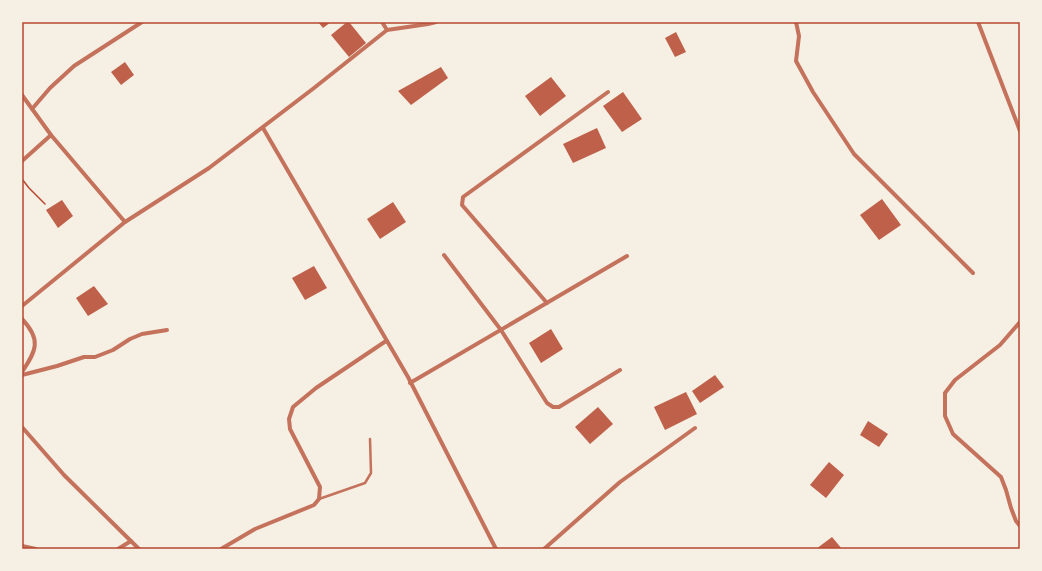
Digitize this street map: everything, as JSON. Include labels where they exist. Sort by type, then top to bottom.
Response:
[{"type":"street","points":[[32,109],[50,88],[74,66],[142,22]]},
{"type":"street","points":[[382,22],[387,30]]},
{"type":"street","points":[[22,306],[125,222],[209,168],[387,30],[436,22]]},
{"type":"street","points":[[796,22],[799,36],[796,61],[813,92],[854,154],[973,273]]},
{"type":"street","points":[[978,22],[1020,131]]},
{"type":"street","points":[[547,303],[462,205],[463,197],[608,92]]},
{"type":"street","points":[[22,95],[51,135],[125,222]]},
{"type":"street","points":[[262,128],[410,383],[496,549]]},
{"type":"street","points":[[22,160],[51,135]]},
{"type":"street","points":[[444,255],[501,330],[547,403],[552,407],[558,407],[620,370]]},
{"type":"street","points":[[410,383],[627,256]]},
{"type":"street","points":[[22,319],[33,334],[35,346],[32,356],[22,374]]},
{"type":"street","points":[[1020,322],[1000,345],[955,380],[945,393],[945,416],[954,434],[1001,477],[1016,521],[1020,526]]},
{"type":"street","points":[[22,374],[56,366],[84,357],[94,357],[113,350],[142,334],[167,330]]},
{"type":"street","points":[[221,549],[255,529],[314,505],[319,499],[320,487],[290,429],[289,419],[293,407],[316,388],[386,341]]},
{"type":"street","points":[[22,427],[64,475],[139,549]]},
{"type":"street","points":[[544,549],[620,482],[695,428]]},
{"type":"street","points":[[118,549],[131,541]]},
{"type":"street","points":[[22,546],[36,549]]},
{"type":"lane","points":[[319,499],[365,483],[371,473],[370,439]]},
{"type":"path","points":[[22,179],[28,188],[45,204]]},
{"type":"building","points":[[318,22],[331,22],[323,28]]},
{"type":"building","points":[[349,22],[366,43],[349,57],[331,35]]},
{"type":"building","points":[[676,32],[686,52],[675,57],[665,38]]},
{"type":"building","points":[[125,62],[134,75],[121,85],[111,72]]},
{"type":"building","points":[[441,67],[448,78],[411,105],[398,91]]},
{"type":"building","points":[[551,77],[566,96],[540,116],[525,96]]},
{"type":"building","points":[[623,92],[642,119],[622,132],[603,106]]},
{"type":"building","points":[[597,128],[606,148],[573,163],[563,144]]},
{"type":"building","points":[[882,199],[901,225],[879,240],[860,215]]},
{"type":"building","points":[[62,200],[73,216],[58,228],[46,210]]},
{"type":"building","points":[[393,202],[406,222],[380,239],[367,219]]},
{"type":"building","points":[[314,266],[327,288],[305,300],[292,278]]},
{"type":"building","points":[[94,286],[108,304],[88,316],[76,298]]},
{"type":"building","points":[[551,329],[563,349],[541,363],[529,343]]},
{"type":"building","points":[[715,375],[724,387],[700,403],[692,391]]},
{"type":"building","points":[[686,392],[697,414],[665,430],[654,407]]},
{"type":"building","points":[[598,407],[613,424],[590,444],[575,427]]},
{"type":"building","points":[[868,421],[888,434],[879,447],[860,435]]},
{"type":"building","points":[[829,462],[844,475],[826,498],[810,485]]},
{"type":"building","points":[[832,537],[842,549],[816,549]]}]
